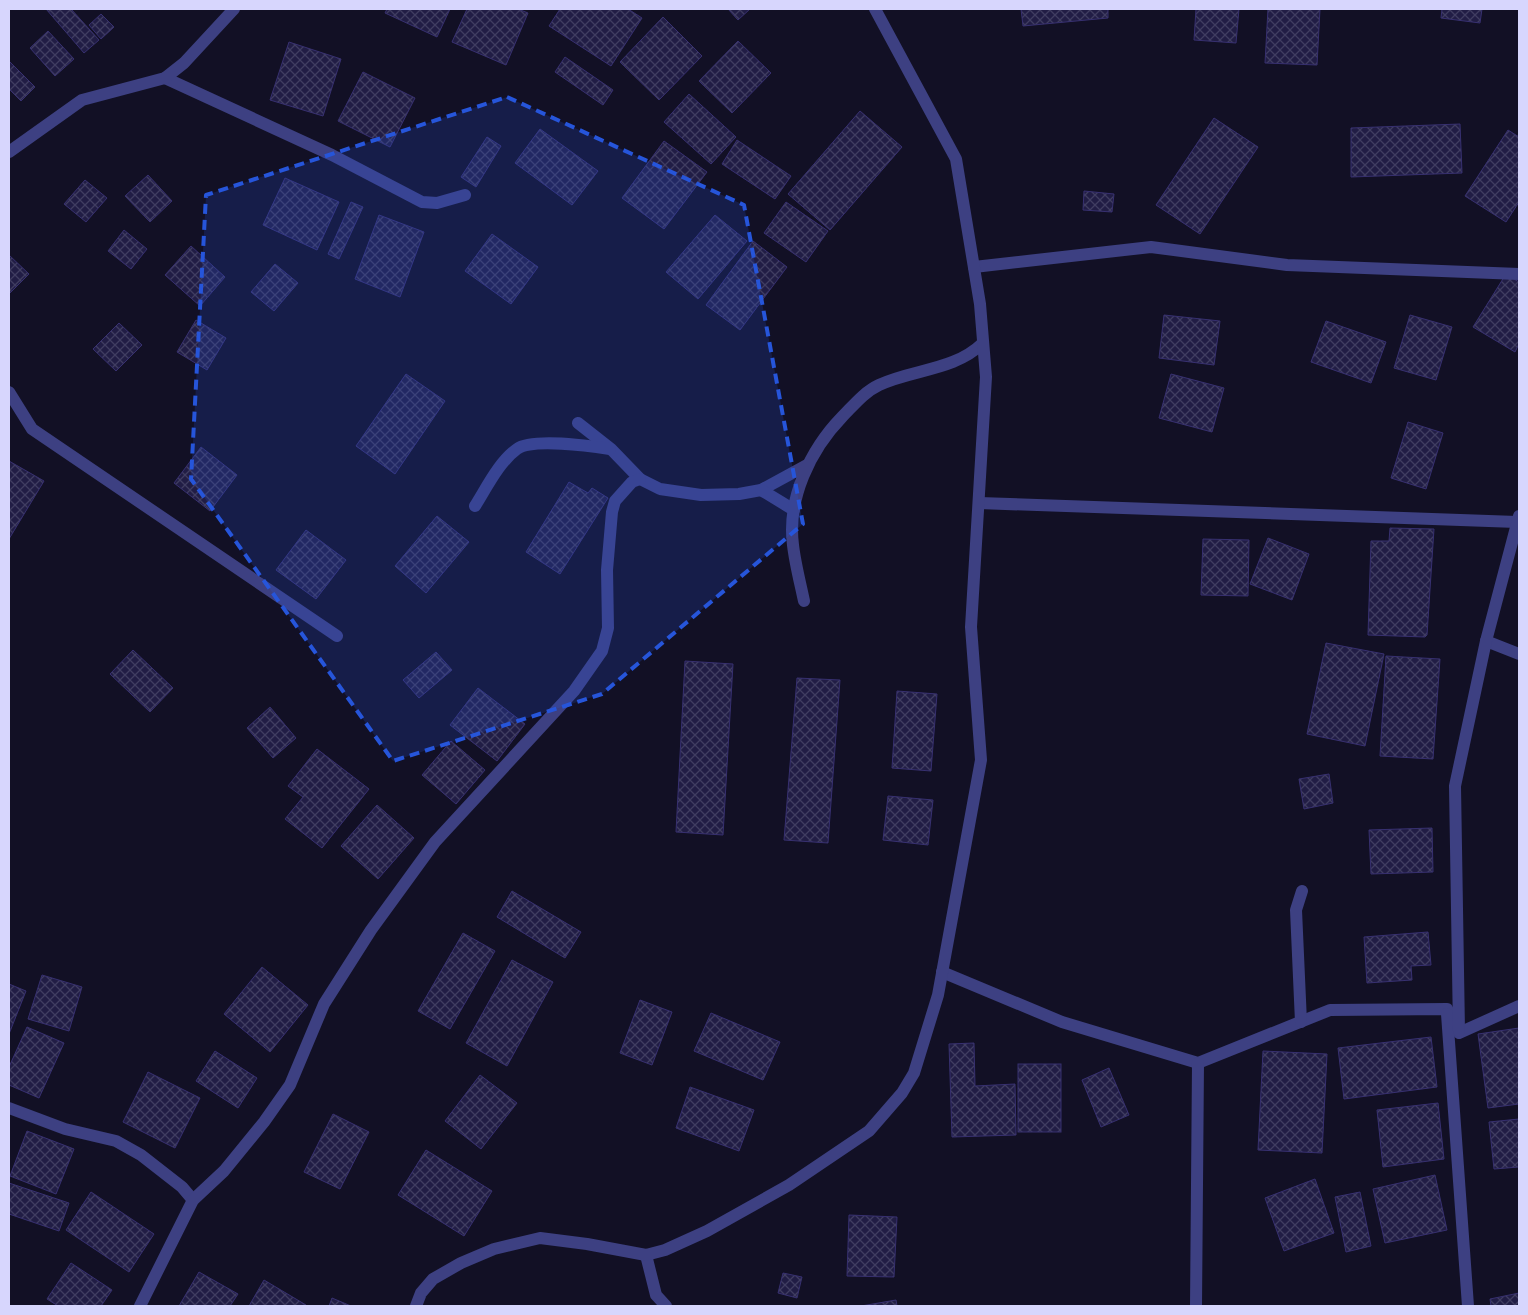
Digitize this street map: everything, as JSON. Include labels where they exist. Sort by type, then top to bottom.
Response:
[{"type":"street","points":[[9,152],[82,100],[165,78],[184,63],[234,9]]},
{"type":"street","points":[[416,1306],[421,1293],[432,1279],[461,1263],[494,1249],[540,1238],[587,1244],[646,1255],[665,1250],[707,1231],[789,1185],[869,1131],[902,1094],[914,1073],[938,995],[981,760],[971,627],[986,377],[980,304],[956,159],[875,9]]},
{"type":"street","points":[[165,78],[332,155],[422,202],[436,203],[464,195]]},
{"type":"street","points":[[974,267],[1151,247],[1287,265],[1519,274]]},
{"type":"street","points":[[804,601],[793,543],[794,510],[807,465],[832,428],[860,398],[878,385],[960,360],[983,343]]},
{"type":"street","points":[[9,392],[32,429],[337,636]]},
{"type":"street","points":[[578,423],[611,449],[640,479],[660,489],[701,495],[761,490],[807,465]]},
{"type":"street","points":[[475,506],[500,468],[517,449],[530,443],[611,449]]},
{"type":"street","points":[[140,1306],[193,1200],[224,1172],[264,1122],[290,1084],[324,1004],[371,930],[435,842],[574,691],[602,651],[608,628],[607,570],[612,512],[615,501],[632,482],[640,479]]},
{"type":"street","points":[[761,490],[794,510]]},
{"type":"street","points":[[979,503],[1518,518],[1486,641],[1455,786],[1459,1033]]},
{"type":"street","points":[[1486,641],[1519,654]]},
{"type":"street","points":[[1301,1022],[1296,910],[1302,892]]},
{"type":"street","points":[[942,972],[1062,1022],[1198,1063],[1330,1010],[1447,1010]]},
{"type":"street","points":[[1459,1033],[1519,1006]]},
{"type":"street","points":[[1447,1010],[1459,1033]]},
{"type":"street","points":[[1447,1010],[1468,1306]]},
{"type":"street","points":[[1196,1306],[1198,1063]]},
{"type":"street","points":[[9,1108],[65,1129],[116,1141],[140,1155],[182,1186],[193,1200]]},
{"type":"street","points":[[646,1255],[656,1295],[666,1306]]},
{"type":"highlighted area","points":[[507,97],[744,205],[803,524],[602,694],[393,761],[191,479],[206,195]]},
{"type":"building","points":[[46,9],[71,9],[99,40],[84,53]]},
{"type":"building","points":[[387,9],[450,9],[437,37],[385,13]]},
{"type":"building","points":[[467,9],[518,9],[528,13],[506,65],[452,42]]},
{"type":"building","points":[[560,9],[628,9],[642,18],[611,66],[549,26]]},
{"type":"building","points":[[728,9],[750,9],[738,20]]},
{"type":"building","points":[[1021,9],[1108,9],[1108,18],[1023,26]]},
{"type":"building","points":[[1196,9],[1239,9],[1236,43],[1194,40]]},
{"type":"building","points":[[1268,9],[1320,9],[1317,65],[1265,63]]},
{"type":"building","points":[[1442,9],[1482,9],[1480,23],[1441,18]]},
{"type":"building","points":[[101,14],[114,27],[101,39],[89,25]]},
{"type":"building","points":[[663,17],[702,56],[659,100],[620,62]]},
{"type":"building","points":[[48,31],[74,59],[55,76],[30,48]]},
{"type":"building","points":[[738,41],[771,73],[732,113],[699,81]]},
{"type":"building","points":[[289,42],[341,59],[323,116],[270,100]]},
{"type":"building","points":[[565,57],[613,90],[603,105],[555,72]]},
{"type":"building","points":[[9,61],[35,87],[21,101],[9,89]]},
{"type":"building","points":[[363,72],[415,98],[390,147],[338,121]]},
{"type":"building","points":[[689,94],[736,137],[711,164],[664,122]]},
{"type":"building","points":[[860,111],[902,147],[830,230],[788,194]]},
{"type":"building","points":[[1214,118],[1258,147],[1200,234],[1156,205]]},
{"type":"building","points":[[1460,124],[1462,173],[1351,177],[1351,128]]},
{"type":"building","points":[[540,129],[598,171],[572,205],[515,163]]},
{"type":"building","points":[[1508,130],[1519,137],[1519,202],[1506,222],[1465,196]]},
{"type":"building","points":[[487,137],[501,146],[476,187],[461,177]]},
{"type":"building","points":[[737,140],[791,176],[775,199],[722,164]]},
{"type":"building","points":[[664,141],[707,172],[664,229],[622,198]]},
{"type":"building","points":[[148,175],[172,201],[150,222],[125,196]]},
{"type":"building","points":[[285,178],[339,202],[317,250],[263,225]]},
{"type":"building","points":[[85,180],[107,198],[86,222],[64,204]]},
{"type":"building","points":[[1084,191],[1114,194],[1112,212],[1083,210]]},
{"type":"building","points":[[351,202],[363,207],[339,259],[328,254]]},
{"type":"building","points":[[786,202],[828,231],[806,262],[764,233]]},
{"type":"building","points":[[379,215],[424,232],[400,297],[355,279]]},
{"type":"building","points":[[715,215],[747,241],[698,299],[666,272]]},
{"type":"building","points":[[124,230],[147,249],[131,269],[108,251]]},
{"type":"building","points":[[492,234],[538,267],[511,304],[465,271]]},
{"type":"building","points":[[753,241],[787,267],[740,330],[706,305]]},
{"type":"building","points":[[191,246],[225,277],[200,306],[165,275]]},
{"type":"building","points":[[9,255],[29,274],[9,294]]},
{"type":"building","points":[[275,264],[298,283],[274,311],[251,292]]},
{"type":"building","points":[[1506,274],[1519,282],[1519,344],[1515,352],[1473,327]]},
{"type":"building","points":[[1164,315],[1220,321],[1214,365],[1159,358]]},
{"type":"building","points":[[1410,315],[1452,327],[1436,380],[1394,368]]},
{"type":"building","points":[[196,320],[226,338],[207,370],[177,352]]},
{"type":"building","points":[[1326,321],[1386,342],[1371,383],[1311,362]]},
{"type":"building","points":[[119,323],[142,345],[116,371],[93,349]]},
{"type":"building","points":[[406,374],[445,401],[395,474],[356,446]]},
{"type":"building","points":[[1171,374],[1224,388],[1212,432],[1159,418]]},
{"type":"building","points":[[1408,422],[1443,433],[1426,489],[1391,478]]},
{"type":"building","points":[[201,447],[237,475],[210,511],[174,483]]},
{"type":"building","points":[[9,461],[44,481],[9,539]]},
{"type":"building","points":[[569,482],[588,493],[592,488],[608,498],[560,574],[526,552]]},
{"type":"building","points":[[437,516],[469,542],[426,593],[395,566]]},
{"type":"building","points":[[1390,528],[1434,529],[1427,635],[1425,637],[1368,635],[1371,541],[1389,541]]},
{"type":"building","points":[[306,530],[346,560],[316,599],[276,570]]},
{"type":"building","points":[[1268,538],[1309,554],[1292,600],[1250,584]]},
{"type":"building","points":[[1203,539],[1249,540],[1248,596],[1201,595]]},
{"type":"building","points":[[1326,643],[1384,654],[1365,746],[1307,734]]},
{"type":"building","points":[[133,650],[173,688],[150,712],[110,674]]},
{"type":"building","points":[[436,652],[452,670],[419,698],[403,680]]},
{"type":"building","points":[[1386,656],[1440,659],[1433,759],[1380,756]]},
{"type":"building","points":[[685,661],[733,664],[723,835],[676,832]]},
{"type":"building","points":[[797,678],[840,680],[828,843],[784,840]]},
{"type":"building","points":[[478,688],[525,724],[497,761],[450,725]]},
{"type":"building","points":[[897,691],[937,694],[931,771],[892,768]]},
{"type":"building","points":[[270,707],[296,738],[273,758],[247,728]]},
{"type":"building","points":[[451,741],[485,770],[456,804],[422,775]]},
{"type":"building","points":[[317,749],[369,789],[322,848],[285,819],[303,797],[288,786]]},
{"type":"building","points":[[1329,774],[1333,803],[1304,809],[1299,779]]},
{"type":"building","points":[[888,796],[933,800],[928,845],[883,840]]},
{"type":"building","points":[[377,805],[414,838],[378,879],[341,846]]},
{"type":"building","points":[[1432,828],[1433,872],[1371,874],[1369,830]]},
{"type":"building","points":[[512,891],[581,932],[565,958],[497,917]]},
{"type":"building","points":[[1428,932],[1431,965],[1411,966],[1412,980],[1367,983],[1364,937]]},
{"type":"building","points":[[463,933],[495,951],[450,1029],[418,1011]]},
{"type":"building","points":[[512,960],[553,982],[507,1066],[466,1043]]},
{"type":"building","points":[[262,967],[308,1005],[270,1052],[224,1014]]},
{"type":"building","points":[[42,975],[82,987],[69,1031],[28,1019]]},
{"type":"building","points":[[9,984],[26,991],[9,1034]]},
{"type":"building","points":[[640,1000],[672,1012],[652,1065],[620,1053]]},
{"type":"building","points":[[711,1013],[780,1042],[763,1080],[694,1051]]},
{"type":"building","points":[[27,1027],[64,1043],[39,1098],[9,1085],[9,1067]]},
{"type":"building","points":[[1519,1028],[1519,1104],[1488,1108],[1478,1034]]},
{"type":"building","points":[[1431,1037],[1437,1087],[1344,1099],[1338,1048]]},
{"type":"building","points":[[974,1043],[975,1086],[1015,1084],[1016,1135],[952,1137],[949,1044]]},
{"type":"building","points":[[215,1051],[257,1078],[238,1108],[196,1081]]},
{"type":"building","points":[[1263,1051],[1327,1054],[1322,1153],[1258,1150]]},
{"type":"building","points":[[1018,1064],[1061,1064],[1061,1132],[1018,1132]]},
{"type":"building","points":[[1109,1068],[1129,1115],[1101,1127],[1082,1080]]},
{"type":"building","points":[[148,1072],[200,1098],[175,1148],[123,1122]]},
{"type":"building","points":[[480,1075],[517,1103],[481,1149],[445,1121]]},
{"type":"building","points":[[690,1087],[754,1110],[739,1151],[676,1128]]},
{"type":"building","points":[[1438,1103],[1444,1159],[1383,1167],[1377,1110]]},
{"type":"building","points":[[333,1114],[369,1132],[340,1189],[304,1172]]},
{"type":"building","points":[[1519,1119],[1519,1167],[1494,1169],[1489,1122]]},
{"type":"building","points":[[27,1131],[74,1149],[56,1194],[10,1176]]},
{"type":"building","points":[[426,1150],[492,1191],[464,1236],[398,1195]]},
{"type":"building","points":[[1435,1175],[1447,1230],[1385,1243],[1373,1189]]},
{"type":"building","points":[[1315,1179],[1334,1233],[1284,1251],[1265,1198]]},
{"type":"building","points":[[9,1183],[69,1203],[59,1231],[9,1214]]},
{"type":"building","points":[[91,1192],[154,1234],[129,1272],[66,1230]]},
{"type":"building","points":[[1360,1192],[1371,1246],[1346,1252],[1335,1197]]},
{"type":"building","points":[[849,1215],[897,1217],[894,1277],[847,1276]]},
{"type":"building","points":[[71,1263],[112,1290],[101,1306],[58,1306],[47,1299]]},
{"type":"building","points":[[199,1272],[238,1294],[230,1306],[179,1306]]},
{"type":"building","points":[[783,1273],[802,1277],[797,1298],[778,1293]]},
{"type":"building","points":[[264,1280],[306,1305],[249,1306]]},
{"type":"building","points":[[1519,1293],[1519,1306],[1491,1306],[1490,1299]]},
{"type":"building","points":[[332,1298],[351,1306],[329,1306]]},
{"type":"building","points":[[896,1300],[897,1306],[861,1306]]}]
